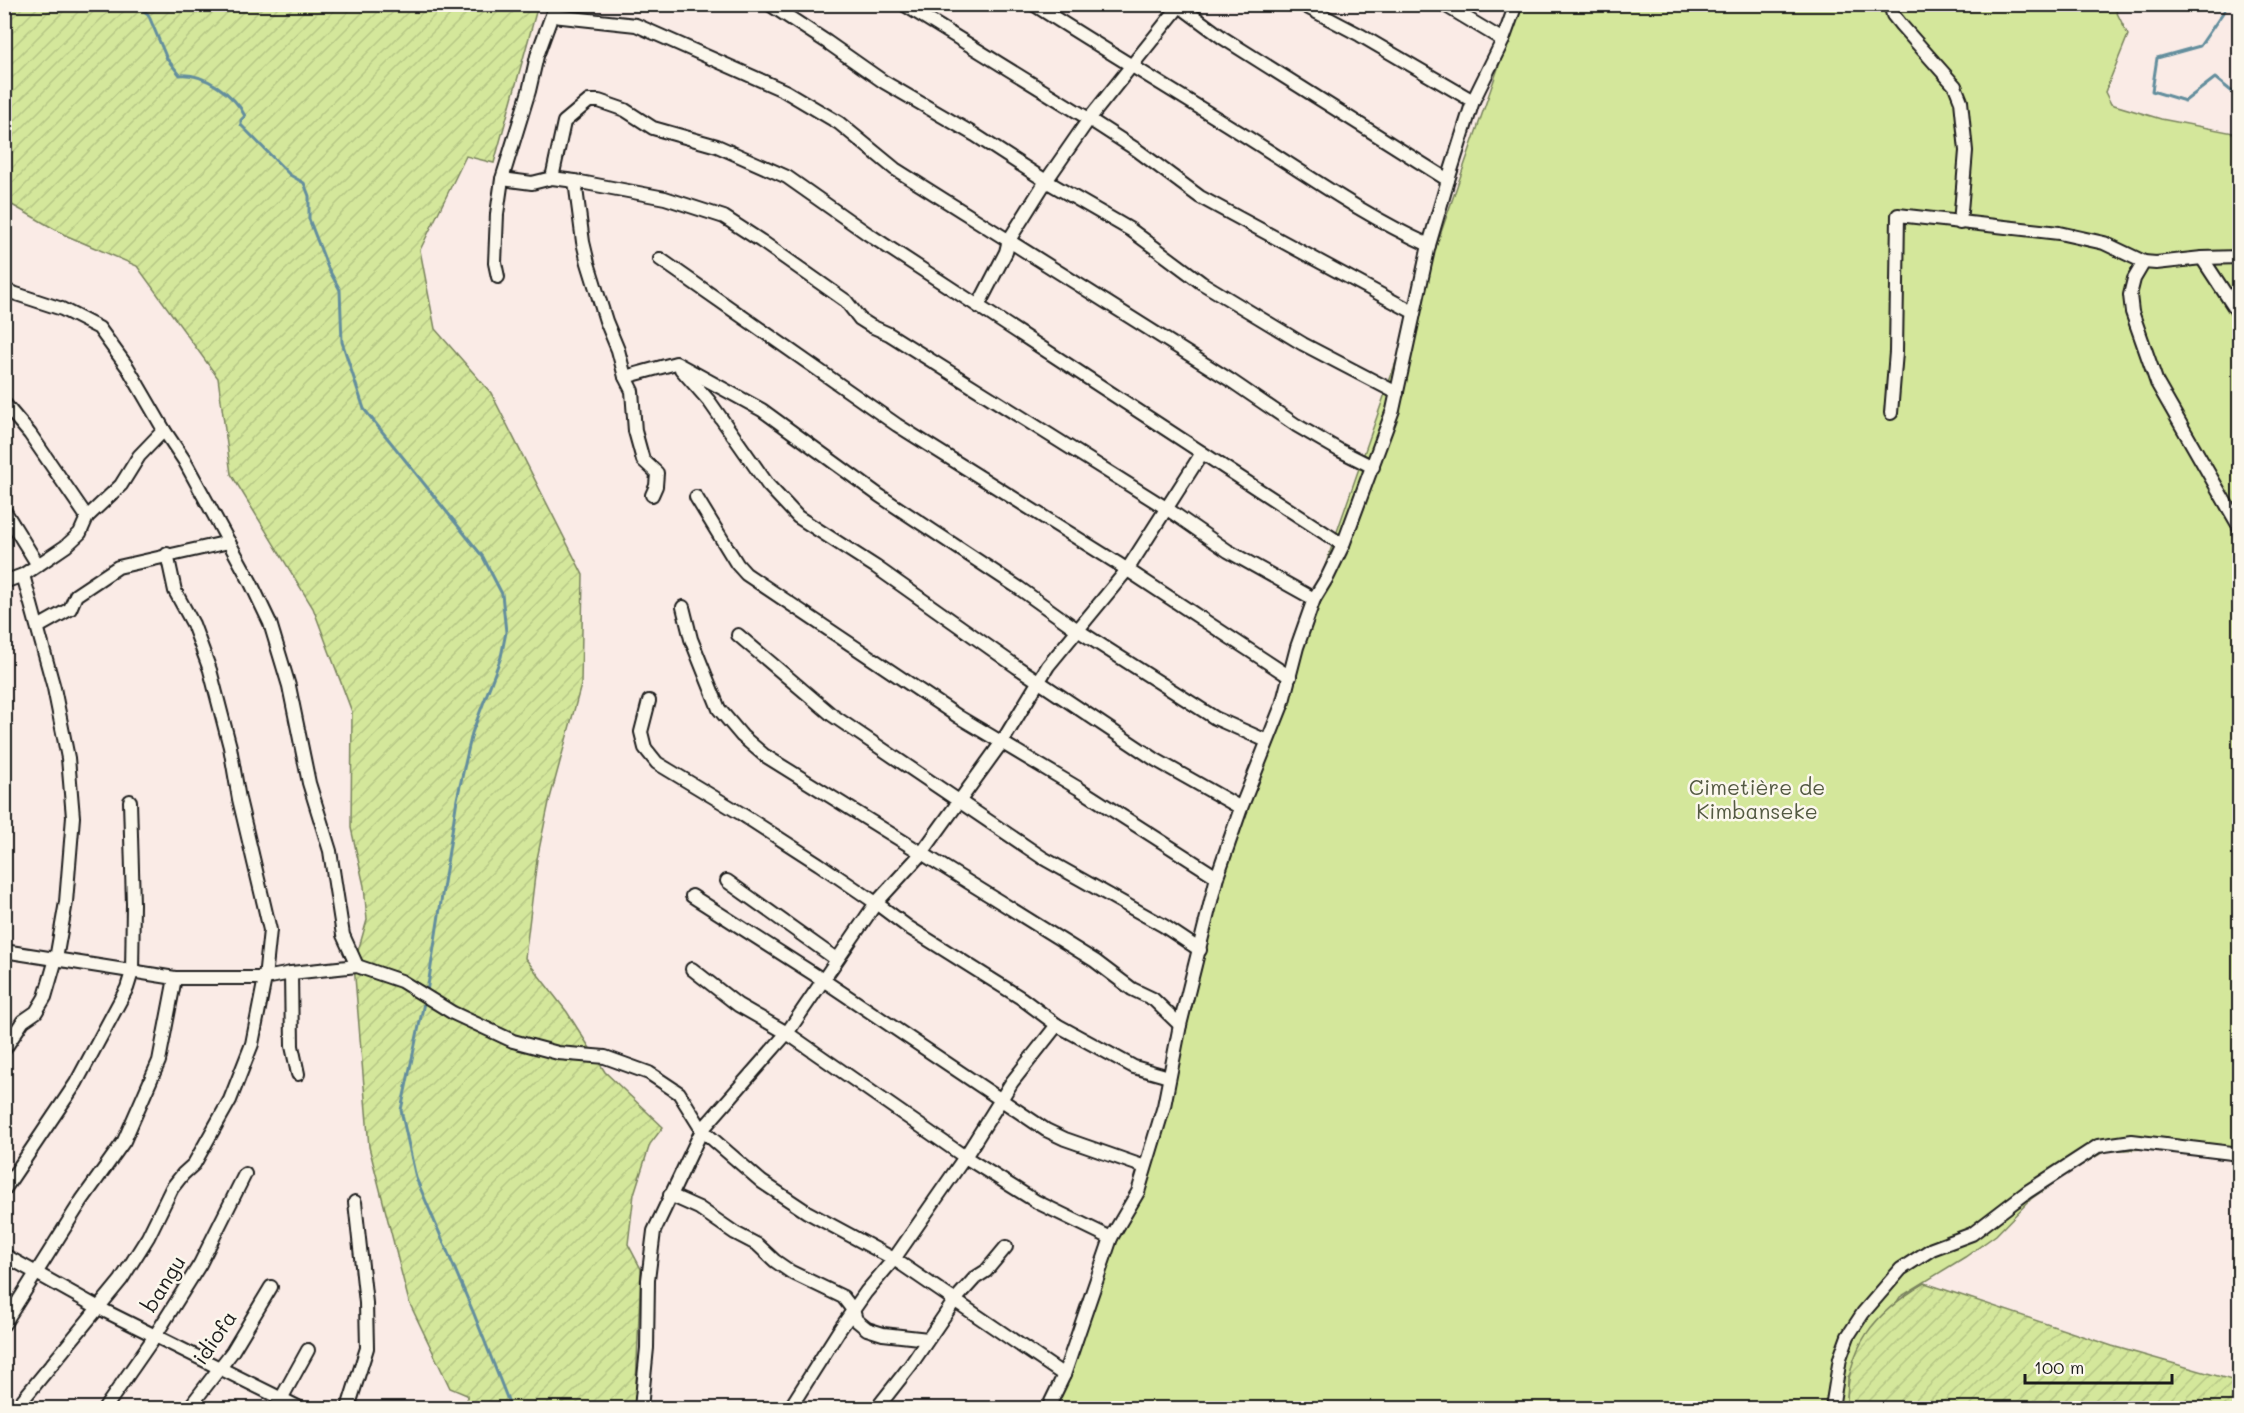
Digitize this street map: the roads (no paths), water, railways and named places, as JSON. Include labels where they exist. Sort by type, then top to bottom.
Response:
[{"type":"street","points":[[769,4],[884,82],[1131,230],[1203,283],[1303,344],[1397,393]]},
{"type":"street","points":[[903,4],[1137,150],[1200,197],[1413,312]]},
{"type":"street","points":[[1033,4],[1380,222],[1429,245]]},
{"type":"street","points":[[1301,4],[1360,35],[1473,101]]},
{"type":"street","points":[[1443,4],[1503,40]]},
{"type":"street","points":[[1048,1408],[1064,1375],[1111,1238],[1138,1192],[1164,1106],[1180,1025],[1217,877],[1241,808],[1282,705],[1297,647],[1314,599],[1343,545],[1373,466],[1397,393],[1429,245],[1448,180],[1473,101],[1503,40],[1516,4]]},
{"type":"street","points":[[1890,4],[1893,15],[1900,25],[1955,86],[1960,101],[1966,151],[1960,223]]},
{"type":"street","points":[[978,306],[1006,252],[1009,240],[1046,181],[1089,119],[1179,5],[1223,38],[1448,180]]},
{"type":"street","points":[[498,277],[495,263],[502,179],[529,91],[537,56],[554,10],[636,25],[785,91],[839,123],[895,169],[1230,380],[1296,425],[1339,450],[1373,466]]},
{"type":"street","points":[[552,178],[564,122],[589,101],[599,101],[625,110],[652,128],[717,146],[788,177],[868,234],[1343,545]]},
{"type":"street","points":[[502,179],[532,183],[552,178],[575,181],[665,198],[724,217],[846,301],[860,319],[871,327],[889,334],[1166,508],[1228,551],[1314,599]]},
{"type":"street","points":[[575,181],[585,252],[606,321],[632,391],[635,431],[644,460],[657,473],[656,486],[652,495]]},
{"type":"street","points":[[1891,413],[1896,352],[1898,215],[2019,228],[2104,243],[2144,262],[2240,257]]},
{"type":"street","points":[[2202,258],[2218,286],[2240,316]]},
{"type":"street","points":[[660,259],[897,424],[1128,570],[1290,677]]},
{"type":"street","points":[[2144,262],[2134,279],[2130,295],[2132,312],[2153,372],[2157,383],[2240,528]]},
{"type":"street","points":[[4,290],[62,309],[99,328],[128,368],[184,460],[229,542],[270,623],[281,657],[294,706],[309,783],[330,851],[343,935],[357,966]]},
{"type":"street","points":[[625,377],[676,363],[762,410],[880,496],[1019,588],[1079,631],[1215,718],[1267,741]]},
{"type":"street","points":[[676,363],[710,401],[768,484],[798,517],[876,567],[1156,760],[1241,808]]},
{"type":"street","points":[[4,403],[30,434],[87,517]]},
{"type":"street","points":[[4,582],[23,575],[66,546],[80,533],[87,517],[121,485],[139,456],[164,430]]},
{"type":"street","points":[[640,1408],[647,1348],[648,1280],[654,1231],[702,1130],[787,1033],[876,903],[921,854],[1002,742],[1038,680],[1128,570],[1202,453]]},
{"type":"street","points":[[696,497],[737,564],[746,574],[959,717],[1217,877]]},
{"type":"street","points":[[4,510],[38,565]]},
{"type":"street","points":[[38,627],[70,609],[76,596],[118,567],[167,554],[229,542]]},
{"type":"street","points":[[16,1408],[122,1280],[148,1237],[172,1188],[194,1164],[230,1100],[252,1044],[266,978],[270,930],[239,799],[230,747],[210,670],[193,624],[175,591],[167,554]]},
{"type":"street","points":[[4,1050],[23,1021],[36,1012],[45,997],[56,959],[66,902],[73,817],[68,758],[38,627],[23,575]]},
{"type":"street","points":[[683,607],[692,639],[719,709],[742,736],[764,755],[1095,961],[1132,989],[1153,999],[1180,1025]]},
{"type":"street","points":[[738,635],[823,708],[959,801],[1043,858],[1164,926],[1200,950]]},
{"type":"street","points":[[649,701],[641,732],[645,748],[657,763],[750,819],[908,927],[1021,998],[1057,1025],[1134,1067],[1169,1077]]},
{"type":"street","points":[[4,1190],[76,1083],[127,988],[132,972],[130,801]]},
{"type":"street","points":[[727,881],[837,959]]},
{"type":"street","points":[[692,896],[1055,1134],[1146,1167]]},
{"type":"street","points":[[4,951],[175,978],[266,978],[357,966],[402,981],[453,1013],[513,1041],[558,1053],[605,1057],[649,1073],[679,1094],[702,1130],[762,1182],[807,1212],[894,1259],[1064,1375]]},
{"type":"street","points":[[692,969],[738,1005],[787,1033],[965,1157],[1037,1202],[1111,1238]]},
{"type":"street","points":[[291,973],[292,1046],[298,1074]]},
{"type":"street","points":[[4,1324],[82,1200],[124,1141],[159,1061],[175,978]]},
{"type":"street","points":[[790,1408],[853,1310],[894,1259],[965,1157],[1000,1100],[1057,1025]]},
{"type":"street","points":[[1832,1408],[1840,1358],[1848,1336],[1863,1313],[1901,1269],[1932,1249],[1972,1234],[2027,1192],[2098,1146],[2132,1141],[2240,1154]]},
{"type":"street","name":"bangu","points":[[105,1408],[155,1336],[200,1264],[245,1174]]},
{"type":"street","points":[[670,1195],[699,1208],[735,1233],[758,1245],[791,1272],[843,1297],[853,1310],[856,1320],[867,1329],[883,1334],[928,1339]]},
{"type":"street","points":[[348,1408],[367,1348],[366,1303],[355,1202]]},
{"type":"street","points":[[877,1408],[955,1300],[975,1278],[986,1271],[1006,1246]]},
{"type":"street","points":[[4,1255],[99,1308],[220,1367],[279,1404],[300,1408]]},
{"type":"street","name":"idiofa","points":[[189,1408],[232,1352],[271,1287]]},
{"type":"street","points":[[279,1404],[308,1350]]},
{"type":"waterway","points":[[135,4],[148,14],[167,59],[180,75],[199,78],[226,93],[245,116],[241,120],[241,125],[290,175],[304,183],[309,196],[309,219],[328,268],[340,290],[342,342],[364,409],[483,557],[502,594],[506,632],[501,657],[472,733],[457,799],[427,992]]},
{"type":"waterway","points":[[2229,4],[2200,46],[2157,58],[2152,91],[2185,101],[2215,78],[2240,98]]},
{"type":"waterway","points":[[425,998],[401,1110],[416,1178],[511,1408]]},
{"type":"park label","name":"Cimetière de Kimbanseke","points":[[1757,800]]}]
